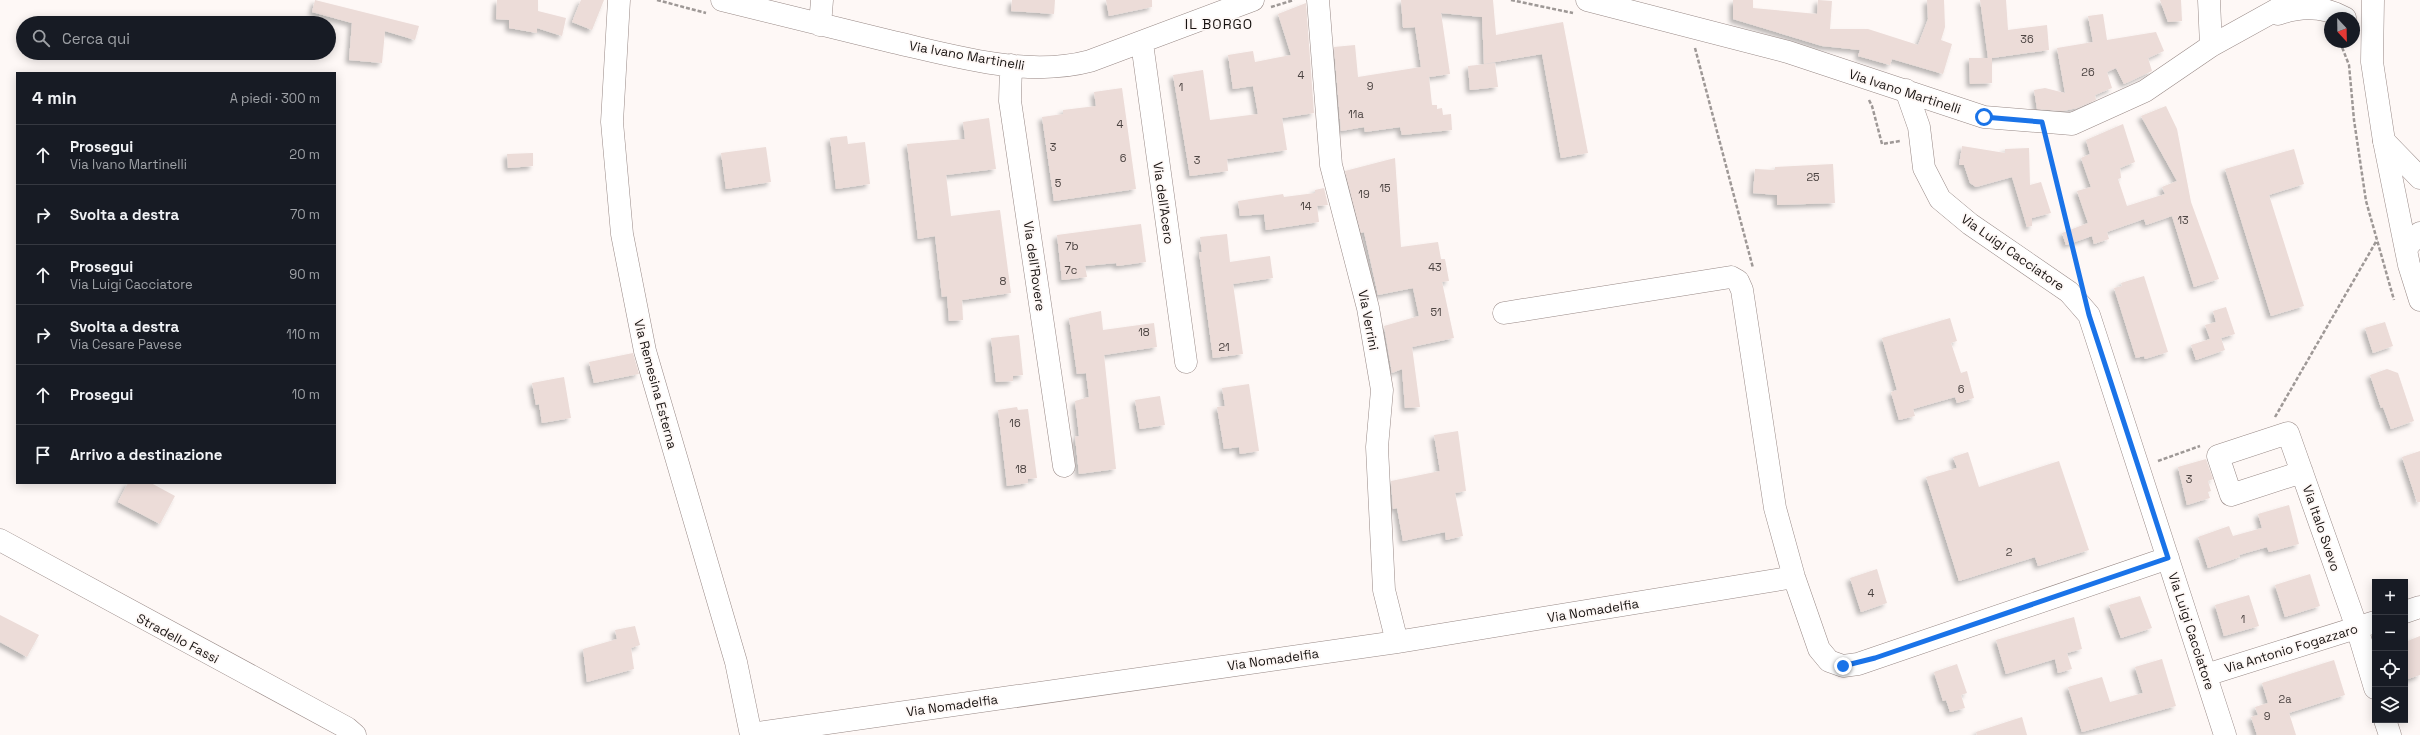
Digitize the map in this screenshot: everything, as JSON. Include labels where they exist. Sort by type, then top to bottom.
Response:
[{"type":"street","name":"Via Remesina Esterna","points":[[619,0],[612,122],[622,234],[645,351],[736,662],[751,734]]},
{"type":"street","name":"Via Ivano Martinelli","points":[[722,0],[820,25],[938,52],[1011,65],[1068,67],[1142,43],[1253,0]]},
{"type":"street","points":[[820,25],[822,0]]},
{"type":"street","name":"Via Verrini","points":[[1318,0],[1331,165],[1368,308],[1382,390],[1377,447],[1384,590],[1397,642]]},
{"type":"street","name":"Via Ivano Martinelli","points":[[1587,0],[1788,52],[1984,117],[2072,124],[2145,91],[2211,46],[2294,0]]},
{"type":"street","points":[[2209,0],[2211,46]]},
{"type":"street","points":[[2373,0],[2372,62],[2384,141],[2414,253],[2420,300]]},
{"type":"street","name":"Via Ivano Martinelli","points":[[2252,23],[2300,8],[2327,10],[2332,12]]},
{"type":"street","points":[[2360,30],[2373,42]]},
{"type":"street","name":"Via dell'Acero","points":[[1142,43],[1186,362]]},
{"type":"street","name":"Via dell'Rovere","points":[[1011,65],[1010,101],[1064,466]]},
{"type":"street","name":"Via Luigi Cacciatore","points":[[1906,90],[1919,127],[1924,168],[1940,199],[1970,224],[2069,292],[2089,315],[2225,735]]},
{"type":"street","points":[[2384,141],[2420,178]]},
{"type":"street","points":[[1504,313],[1731,277],[1738,282],[1742,290],[1775,508],[1794,577],[1819,649],[1829,661],[1843,666],[1875,658],[2168,558]]},
{"type":"street","points":[[2280,427],[2302,472]]},
{"type":"street","name":"Via Italo Svevo","points":[[2280,427],[2218,456],[2231,496],[2302,472],[2366,625],[2375,687]]},
{"type":"street","name":"Stradello Fassi","points":[[0,540],[347,728],[355,735]]},
{"type":"street","name":"Via Nomadelfia","points":[[751,734],[1397,642],[1794,577]]},
{"type":"street","points":[[2408,611],[2420,607]]},
{"type":"street","name":"Via Antonio Fogazzaro","points":[[2206,675],[2366,625]]},
{"type":"street","points":[[2386,723],[2390,735]]},
{"type":"path","points":[[2342,48],[2349,65],[2354,120],[2366,201],[2394,300]]},
{"type":"path","points":[[2042,122],[2080,277]]},
{"type":"path","points":[[2280,427],[2377,240]]},
{"type":"building","points":[[315,0],[419,26],[415,40],[385,31],[382,63],[349,60],[352,23],[336,19],[336,16],[327,16],[312,12]]},
{"type":"building","points":[[497,0],[538,0],[538,11],[566,18],[562,36],[537,28],[537,33],[509,28],[509,20],[496,19]]},
{"type":"building","points":[[581,0],[604,0],[592,30],[572,22]]},
{"type":"building","points":[[1012,0],[1055,0],[1054,14],[1011,11]]},
{"type":"building","points":[[1106,0],[1152,0],[1152,7],[1109,16]]},
{"type":"building","points":[[1401,0],[1493,0],[1496,35],[1563,22],[1588,153],[1561,158],[1542,54],[1484,64],[1482,17],[1441,13],[1450,74],[1429,77],[1432,105],[1437,105],[1437,109],[1442,108],[1443,115],[1451,114],[1452,130],[1402,135],[1400,127],[1365,132],[1364,127],[1341,131],[1334,47],[1355,45],[1358,77],[1421,67],[1415,27],[1403,28]]},
{"type":"building","points":[[1733,0],[1753,0],[1753,8],[1817,14],[1818,0],[1832,1],[1830,29],[1868,29],[1918,45],[1928,19],[1927,0],[1944,0],[1945,27],[1941,40],[1952,44],[1943,74],[1892,59],[1890,65],[1858,56],[1860,50],[1822,46],[1733,19]]},
{"type":"building","points":[[1980,0],[2006,0],[2008,30],[2047,25],[2049,50],[1992,58],[1992,83],[1970,84],[1969,58],[1988,58]]},
{"type":"building","points":[[2160,0],[2181,0],[2182,21],[2168,22]]},
{"type":"building","points":[[1306,3],[1314,113],[1282,118],[1287,150],[1227,159],[1228,171],[1190,176],[1173,75],[1203,70],[1210,120],[1258,114],[1253,86],[1233,89],[1228,55],[1253,51],[1255,62],[1291,55],[1278,14]]},
{"type":"building","points":[[2103,14],[2107,40],[2156,32],[2164,51],[2148,58],[2152,71],[2124,84],[2116,68],[2107,72],[2112,88],[2095,95],[2096,100],[2077,108],[2063,111],[2037,109],[2034,90],[2045,88],[2065,93],[2057,48],[2093,42],[2088,16]]},
{"type":"building","points":[[1495,63],[1498,87],[1470,90],[1468,66]]},
{"type":"building","points":[[1122,88],[1136,189],[1054,201],[1042,117],[1063,114],[1063,110],[1096,106],[1094,92]]},
{"type":"building","points":[[2166,106],[2177,129],[2191,202],[2219,279],[2194,287],[2172,216],[2146,225],[2144,219],[2107,232],[2109,239],[2094,244],[2092,236],[2066,245],[2062,233],[2088,223],[2077,191],[2091,187],[2081,158],[2090,154],[2086,140],[2123,124],[2135,162],[2120,168],[2121,178],[2118,179],[2127,206],[2165,194],[2162,187],[2177,181],[2141,116]]},
{"type":"building","points":[[989,118],[996,169],[946,175],[951,216],[1000,210],[1011,293],[962,300],[963,320],[949,321],[947,296],[942,297],[935,236],[918,239],[907,144],[965,139],[963,122]]},
{"type":"building","points":[[847,136],[848,144],[865,142],[870,184],[836,189],[830,138]]},
{"type":"building","points":[[1962,146],[2005,153],[2005,149],[2029,148],[2030,185],[2041,182],[2051,213],[2032,218],[2032,226],[2027,227],[2012,177],[1976,187],[1970,183],[1964,165],[1959,165]]},
{"type":"building","points":[[766,147],[771,182],[726,189],[721,153]]},
{"type":"building","points":[[2294,149],[2304,184],[2269,195],[2304,306],[2271,316],[2225,169]]},
{"type":"building","points":[[533,153],[533,166],[508,168],[507,154]]},
{"type":"building","points":[[1395,158],[1401,247],[1438,242],[1441,259],[1445,259],[1449,281],[1442,282],[1454,338],[1412,347],[1420,407],[1405,408],[1402,369],[1392,373],[1384,326],[1419,316],[1413,288],[1378,295],[1364,232],[1361,233],[1345,171]]},
{"type":"building","points":[[1833,164],[1835,203],[1777,205],[1777,195],[1753,193],[1755,169],[1775,170],[1775,167]]},
{"type":"building","points":[[1324,188],[1328,205],[1317,206],[1319,222],[1266,230],[1264,214],[1240,216],[1238,201],[1283,194],[1284,197],[1315,193],[1315,190]]},
{"type":"building","points":[[1141,224],[1146,262],[1117,266],[1116,263],[1085,266],[1087,277],[1062,280],[1057,235]]},
{"type":"building","points":[[1227,234],[1230,262],[1270,256],[1273,278],[1233,284],[1243,354],[1213,358],[1199,252],[1202,252],[1200,237]]},
{"type":"building","points":[[2144,276],[2168,352],[2145,359],[2144,356],[2136,358],[2114,288],[2122,286],[2121,283]]},
{"type":"building","points":[[2226,307],[2235,334],[2221,338],[2225,350],[2196,360],[2191,345],[2210,339],[2205,325],[2216,322],[2213,311]]},
{"type":"building","points":[[1101,311],[1103,330],[1154,323],[1157,347],[1104,355],[1116,469],[1079,474],[1075,437],[1079,436],[1075,401],[1089,397],[1086,373],[1077,374],[1069,318]]},
{"type":"building","points":[[1950,318],[1957,341],[1951,343],[1961,373],[1967,371],[1974,398],[1957,403],[1955,397],[1913,409],[1915,416],[1899,420],[1891,392],[1897,390],[1882,338]]},
{"type":"building","points":[[2385,322],[2393,346],[2373,353],[2365,328]]},
{"type":"building","points":[[1019,335],[1023,375],[1013,376],[1013,381],[996,382],[991,338]]},
{"type":"building","points":[[633,353],[639,374],[594,383],[589,362]]},
{"type":"building","points":[[2387,369],[2398,373],[2414,421],[2391,429],[2383,407],[2381,408],[2370,375]]},
{"type":"building","points":[[564,377],[571,418],[542,423],[539,404],[536,405],[532,383]]},
{"type":"building","points":[[1249,384],[1259,451],[1240,454],[1239,447],[1224,449],[1217,407],[1225,406],[1222,388]]},
{"type":"building","points":[[1160,396],[1165,425],[1140,429],[1135,400]]},
{"type":"building","points":[[1017,407],[1018,410],[1028,409],[1037,478],[1028,479],[1028,483],[1007,486],[998,410]]},
{"type":"building","points":[[1458,431],[1466,491],[1455,493],[1463,536],[1446,540],[1445,532],[1403,541],[1397,508],[1393,509],[1391,481],[1440,471],[1434,435]]},
{"type":"building","points":[[2420,451],[2420,502],[2417,502],[2402,457]]},
{"type":"building","points":[[1968,452],[1979,487],[2059,461],[2089,550],[2038,566],[2035,557],[1959,581],[1926,477],[1957,468],[1953,457]]},
{"type":"building","points":[[2206,459],[2213,479],[2208,481],[2211,491],[2208,492],[2210,498],[2187,505],[2178,467]]},
{"type":"building","points":[[127,484],[153,484],[175,496],[160,524],[118,502]]},
{"type":"building","points":[[2289,505],[2299,544],[2269,552],[2267,547],[2239,555],[2240,557],[2208,568],[2198,537],[2229,526],[2233,536],[2262,528],[2258,514]]},
{"type":"building","points":[[1877,569],[1887,603],[1861,612],[1850,578]]},
{"type":"building","points":[[2310,574],[2320,606],[2285,617],[2275,585]]},
{"type":"building","points":[[2249,595],[2259,626],[2224,636],[2215,605]]},
{"type":"building","points":[[2140,596],[2152,628],[2121,638],[2109,605]]},
{"type":"building","points":[[0,615],[39,635],[27,657],[0,642]]},
{"type":"building","points":[[2074,617],[2082,649],[2067,653],[2072,669],[2058,673],[2055,659],[2006,674],[1996,640]]},
{"type":"building","points":[[635,626],[640,645],[631,648],[634,669],[587,682],[583,649],[617,639],[615,630]]},
{"type":"building","points":[[2420,636],[2420,675],[2408,679],[2408,651],[2408,641]]},
{"type":"building","points":[[2162,659],[2176,706],[2082,732],[2068,687],[2102,677],[2110,702],[2143,693],[2135,667]]},
{"type":"building","points":[[2334,660],[2345,695],[2289,713],[2296,735],[2257,735],[2251,717],[2258,715],[2255,707],[2268,703],[2262,683]]},
{"type":"building","points":[[1957,664],[1967,693],[1961,695],[1965,708],[1950,712],[1946,700],[1943,701],[1934,672]]},
{"type":"building","points":[[2022,717],[2027,735],[1977,735],[1976,732]]},
{"type":"district","name":"IL BORGO","points":[[1219,24]]},
{"type":"route","points":[[1843,666],[1858,664],[2168,558],[2089,315],[2042,122],[1984,117]]}]
